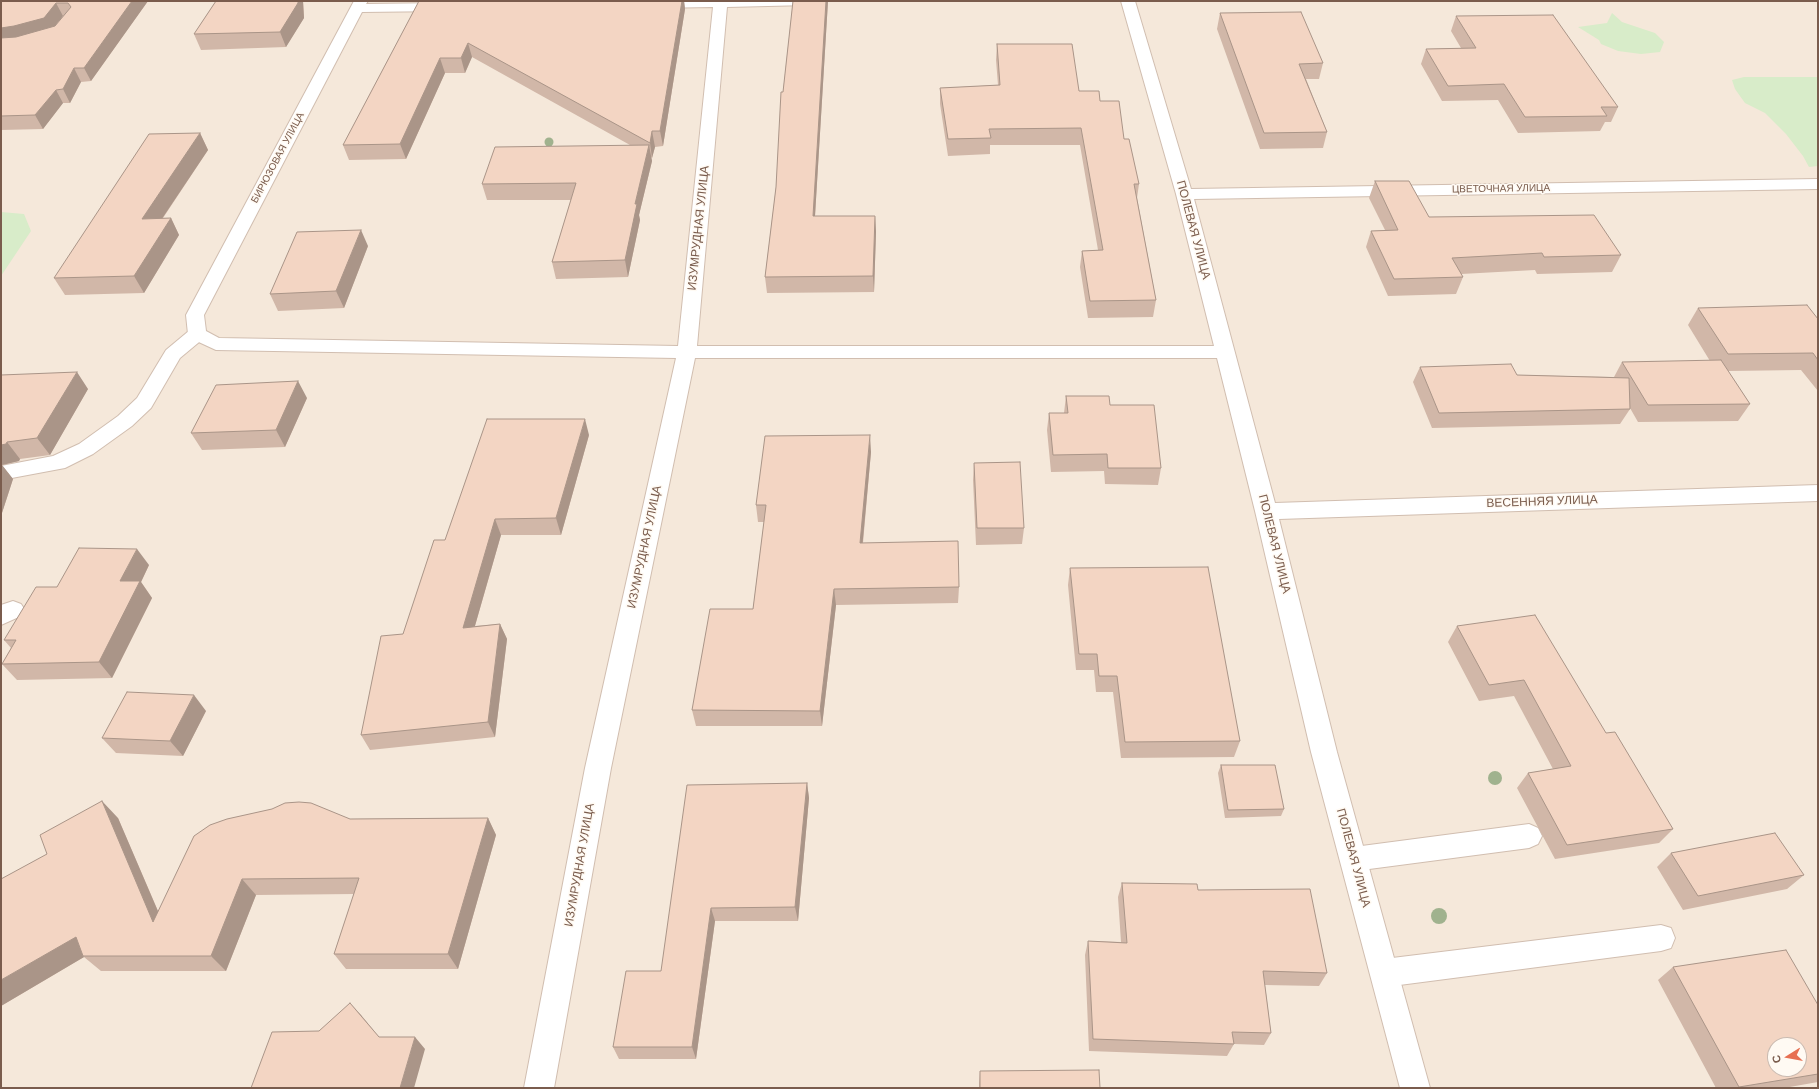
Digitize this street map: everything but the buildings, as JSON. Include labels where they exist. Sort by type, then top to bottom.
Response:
[{"type":"street","points":[[641,4],[809,1]]},
{"type":"street","name":"ПОЛЕВАЯ УЛИЦА","points":[[1128,1],[1184,194],[1266,510],[1322,744],[1415,1088]]},
{"type":"street","name":"ИЗУМРУДНАЯ УЛИЦА","points":[[539,1088],[598,768],[687,352],[720,3]]},
{"type":"street","points":[[359,4],[460,6]]},
{"type":"street","name":"БИРЮЗОВАЯ УЛИЦА","points":[[196,324],[359,4]]},
{"type":"street","name":"ЦВЕТОЧНАЯ УЛИЦА","points":[[1184,194],[1818,184]]},
{"type":"street","points":[[1,473],[58,463],[86,449],[125,421],[144,403],[173,354],[196,324],[216,344],[687,352],[1224,352]]},
{"type":"street","name":"ВЕСЕННЯЯ УЛИЦА","points":[[1266,510],[1818,493]]},
{"type":"street","points":[[1354,859],[1529,836]]},
{"type":"street","points":[[1384,972],[1661,938]]},
{"type":"shaded area","points":[[1,1],[1818,1],[1818,1088],[1,1088]]},
{"type":"green space","points":[[1612,13],[1622,22],[1655,33],[1664,42],[1660,52],[1641,54],[1618,51],[1601,44],[1599,40],[1578,27],[1607,23]]},
{"type":"green space","points":[[1744,77],[1818,77],[1818,166],[1809,167],[1803,156],[1786,134],[1765,113],[1745,103],[1735,89],[1732,80]]},
{"type":"green space","points":[[1,212],[24,214],[31,231],[1,276]]}]
